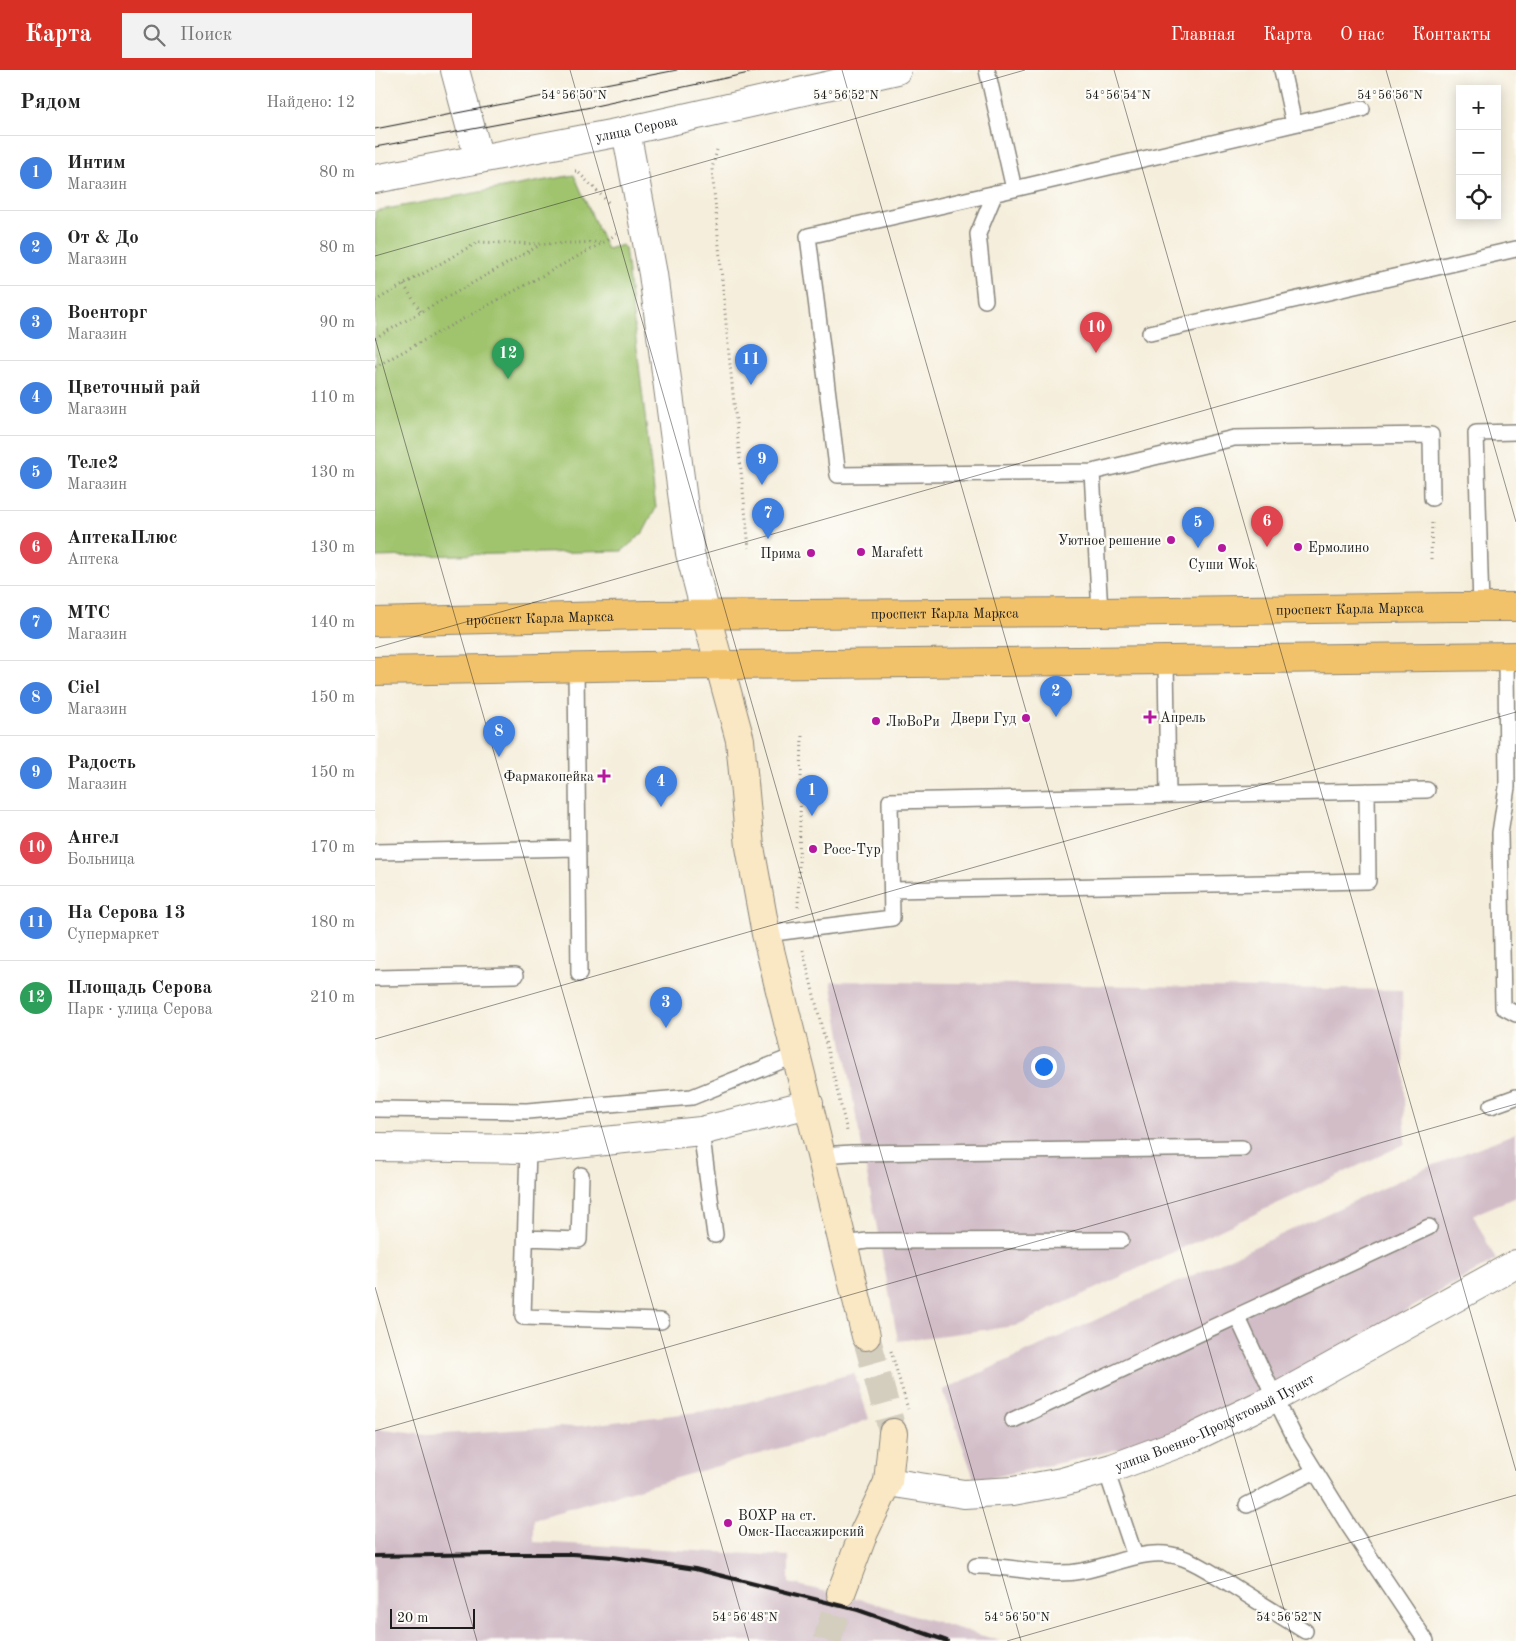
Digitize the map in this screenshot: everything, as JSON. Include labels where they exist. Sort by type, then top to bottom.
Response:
[{"type":"main road","name":"проспект Карла Маркса","points":[[375,622],[645,615],[1516,607]]},
{"type":"main road","points":[[706,615],[740,740],[750,847],[766,934],[866,1336]]},
{"type":"main road","points":[[375,671],[1511,656]]},
{"type":"main road","points":[[841,1593],[864,1532],[888,1482],[893,1433]]},
{"type":"street","points":[[455,70],[479,159]]},
{"type":"street","name":"улица Серова","points":[[375,178],[626,131],[897,70]]},
{"type":"street","points":[[626,131],[653,274],[690,553],[706,615]]},
{"type":"street","points":[[375,1147],[528,1149],[701,1131],[809,1104]]},
{"type":"street","name":"улица Военно-Продуктовый Пункт","points":[[888,1482],[964,1494],[1013,1492],[1062,1482],[1106,1470],[1188,1440],[1275,1398],[1516,1264]]},
{"type":"lane","points":[[987,70],[1014,189]]},
{"type":"lane","points":[[1282,70],[1294,124]]},
{"type":"lane","points":[[1362,109],[808,236],[837,475],[1092,472],[1234,438],[1431,434],[1433,498]]},
{"type":"lane","points":[[985,300],[977,234],[995,193]]},
{"type":"lane","points":[[1150,333],[1516,249]]},
{"type":"lane","points":[[1481,607],[1476,433],[1516,432]]},
{"type":"lane","points":[[1092,472],[1100,612]]},
{"type":"lane","points":[[1511,656],[1507,786],[1500,833],[1503,1007],[1516,1014]]},
{"type":"lane","points":[[1166,660],[1168,795]]},
{"type":"lane","points":[[576,667],[579,974]]},
{"type":"lane","points":[[766,934],[892,918],[890,801],[1427,790]]},
{"type":"lane","points":[[892,890],[1368,880],[1367,791]]},
{"type":"lane","points":[[375,852],[577,848]]},
{"type":"lane","points":[[375,978],[516,975]]},
{"type":"lane","points":[[375,1109],[527,1111],[692,1097],[796,1056]]},
{"type":"lane","points":[[1491,1106],[1516,1097]]},
{"type":"lane","points":[[701,1131],[715,1235]]},
{"type":"lane","points":[[821,1155],[852,1152],[1242,1148]]},
{"type":"lane","points":[[528,1149],[523,1316],[661,1321]]},
{"type":"lane","points":[[525,1238],[579,1240],[581,1175]]},
{"type":"lane","points":[[1013,1420],[1429,1227]]},
{"type":"lane","points":[[844,1244],[867,1242],[1121,1240]]},
{"type":"lane","points":[[1237,1316],[1297,1442],[1427,1641]]},
{"type":"lane","points":[[1106,1470],[1135,1556]]},
{"type":"lane","points":[[1247,1505],[1315,1471]]},
{"type":"lane","points":[[976,1566],[998,1566],[1054,1574],[1083,1571],[1135,1556],[1156,1553],[1182,1558],[1206,1570],[1305,1631]]},
{"type":"path","points":[[717,150],[712,169],[749,548]]},
{"type":"path","points":[[570,170],[577,171],[610,205]]},
{"type":"path","points":[[375,367],[619,232]]},
{"type":"path","points":[[375,301],[478,242],[542,244],[604,242]]},
{"type":"path","points":[[375,338],[542,244]]},
{"type":"path","points":[[403,285],[421,312]]},
{"type":"path","points":[[1431,559],[1433,498]]},
{"type":"shaded area","points":[[831,981],[1402,990],[1405,1144],[1015,1326],[898,1341]]},
{"type":"shaded area","points":[[1516,1133],[1516,1197],[1473,1215],[1496,1260],[1255,1396],[1159,1439],[975,1481],[943,1390],[1426,1168]]},
{"type":"shaded area","points":[[854,1373],[869,1419],[839,1431],[534,1519],[534,1542],[789,1556],[789,1583],[867,1601],[1000,1641],[375,1641],[375,1429],[427,1435],[580,1426],[723,1409]]},
{"type":"green space","points":[[574,175],[607,249],[622,245],[625,248],[656,508],[643,533],[622,551],[375,557],[375,211]]},
{"type":"tunnel","points":[[866,1336],[893,1433]]},
{"type":"tunnel","points":[[827,1641],[841,1593]]},
{"type":"tram line","points":[[375,129],[677,70]]},
{"type":"tram line","points":[[375,147],[586,108],[763,70]]},
{"type":"railway","points":[[375,1556],[573,1554],[613,1557],[695,1569],[858,1610],[947,1641]]},
{"type":"place","name":"Ангел","points":[[1096,353]]},
{"type":"place","name":"Площадь Серова","points":[[508,379]]},
{"type":"place","name":"На Серова 13","points":[[751,385]]},
{"type":"place","name":"Радость","points":[[762,485]]},
{"type":"place","name":"МТС","points":[[768,539]]},
{"type":"place","name":"Уютное решение","points":[[1171,540]]},
{"type":"place","name":"АптекаПлюс","points":[[1267,547]]},
{"type":"place","name":"Ермолино","points":[[1298,547]]},
{"type":"place","name":"Теле2","points":[[1198,548]]},
{"type":"place","name":"Суши Wok","points":[[1222,548]]},
{"type":"place","name":"Marafett","points":[[861,552]]},
{"type":"place","name":"Прима","points":[[811,553]]},
{"type":"place","name":"От & До","points":[[1056,717]]},
{"type":"place","name":"Апрель","points":[[1150,717]]},
{"type":"place","name":"Двери Гуд","points":[[1026,718]]},
{"type":"place","name":"ЛюВоРи","points":[[876,721]]},
{"type":"place","name":"Ciel","points":[[499,757]]},
{"type":"place","name":"Фармакопейка","points":[[604,776]]},
{"type":"place","name":"Цветочный рай","points":[[661,807]]},
{"type":"place","name":"Интим","points":[[812,816]]},
{"type":"place","name":"Росс-Тур","points":[[813,849]]},
{"type":"place","name":"Военторг","points":[[666,1028]]},
{"type":"place","name":"ВОХР на ст. Омск-Пассажирский","points":[[728,1523]]}]
